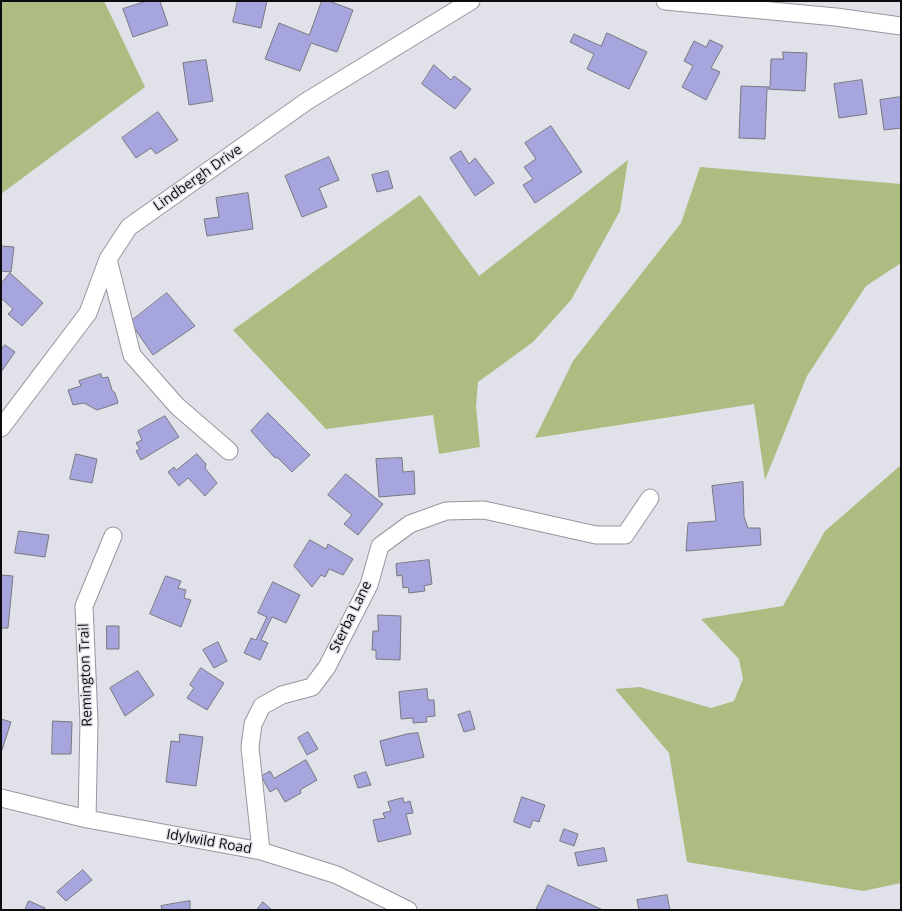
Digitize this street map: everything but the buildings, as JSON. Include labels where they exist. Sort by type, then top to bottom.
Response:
[{"type":"street","name":"Lindbergh Drive","points":[[1,428],[88,313],[108,259],[129,227],[306,101],[471,1]]},
{"type":"street","points":[[664,1],[837,9],[901,26]]},
{"type":"street","points":[[108,259],[132,355],[176,406],[229,451]]},
{"type":"street","name":"Sterba Lane","points":[[260,851],[250,748],[253,724],[262,706],[282,695],[312,687],[323,672],[369,585],[380,546],[410,524],[446,511],[484,510],[596,535],[625,535],[650,498]]},
{"type":"street","name":"Remington Trail","points":[[87,819],[89,722],[84,606],[113,536]]},
{"type":"street","name":"Idylwild Road","points":[[1,798],[87,819],[260,851],[337,875],[408,910]]},
{"type":"green space","points":[[1,1],[104,1],[145,87],[1,194]]},
{"type":"green space","points":[[628,160],[620,211],[571,300],[533,342],[478,382],[476,407],[480,447],[439,454],[433,415],[326,429],[233,330],[420,195],[479,276]]},
{"type":"green space","points":[[700,167],[901,184],[901,263],[866,286],[807,376],[765,480],[754,404],[535,438],[573,361],[681,223]]},
{"type":"green space","points":[[901,465],[901,883],[863,891],[687,862],[669,753],[615,689],[640,687],[711,708],[734,701],[743,679],[739,659],[701,619],[783,606],[825,531]]}]
